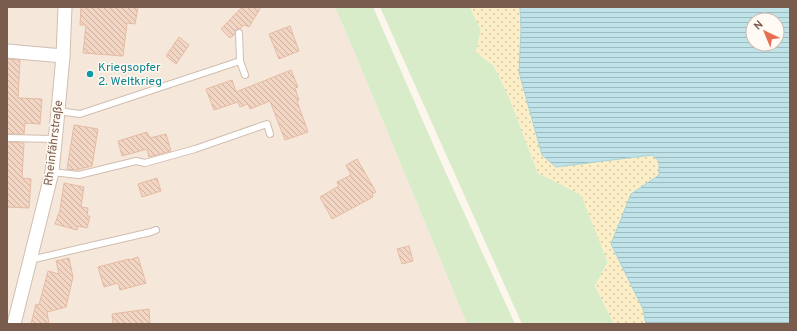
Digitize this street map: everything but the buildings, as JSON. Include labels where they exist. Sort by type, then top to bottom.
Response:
[{"type":"street","name":"Rheinfährstraße","points":[[14,324],[52,172],[65,7]]},
{"type":"street","points":[[7,51],[62,56]]},
{"type":"lane","points":[[239,33],[240,61],[244,76]]},
{"type":"lane","points":[[58,111],[80,114],[240,61]]},
{"type":"lane","points":[[52,172],[79,175],[136,161],[144,163],[195,149],[267,124],[270,134]]},
{"type":"lane","points":[[7,138],[55,139]]},
{"type":"lane","points":[[30,260],[156,230]]},
{"type":"shaded area","points":[[7,7],[335,7],[467,324],[7,324]]},
{"type":"green space","points":[[335,7],[373,7],[440,160],[515,324],[467,324]]},
{"type":"green space","points":[[380,7],[470,7],[481,30],[476,52],[494,66],[509,97],[538,173],[581,194],[608,262],[595,286],[614,324],[522,324]]},
{"type":"sand","points":[[470,7],[520,7],[521,30],[519,72],[542,155],[556,167],[652,155],[659,161],[659,175],[631,194],[643,309],[646,324],[614,324],[595,286],[608,262],[581,195],[538,173],[509,97],[494,66],[476,52],[481,30]]},
{"type":"water","points":[[520,7],[790,7],[790,324],[646,324],[643,309],[611,244],[631,194],[659,175],[659,161],[652,155],[556,167],[542,155],[519,72],[521,30]]},
{"type":"place","name":"Kriegsopfer 2. Weltkrieg","points":[[90,74]]}]
